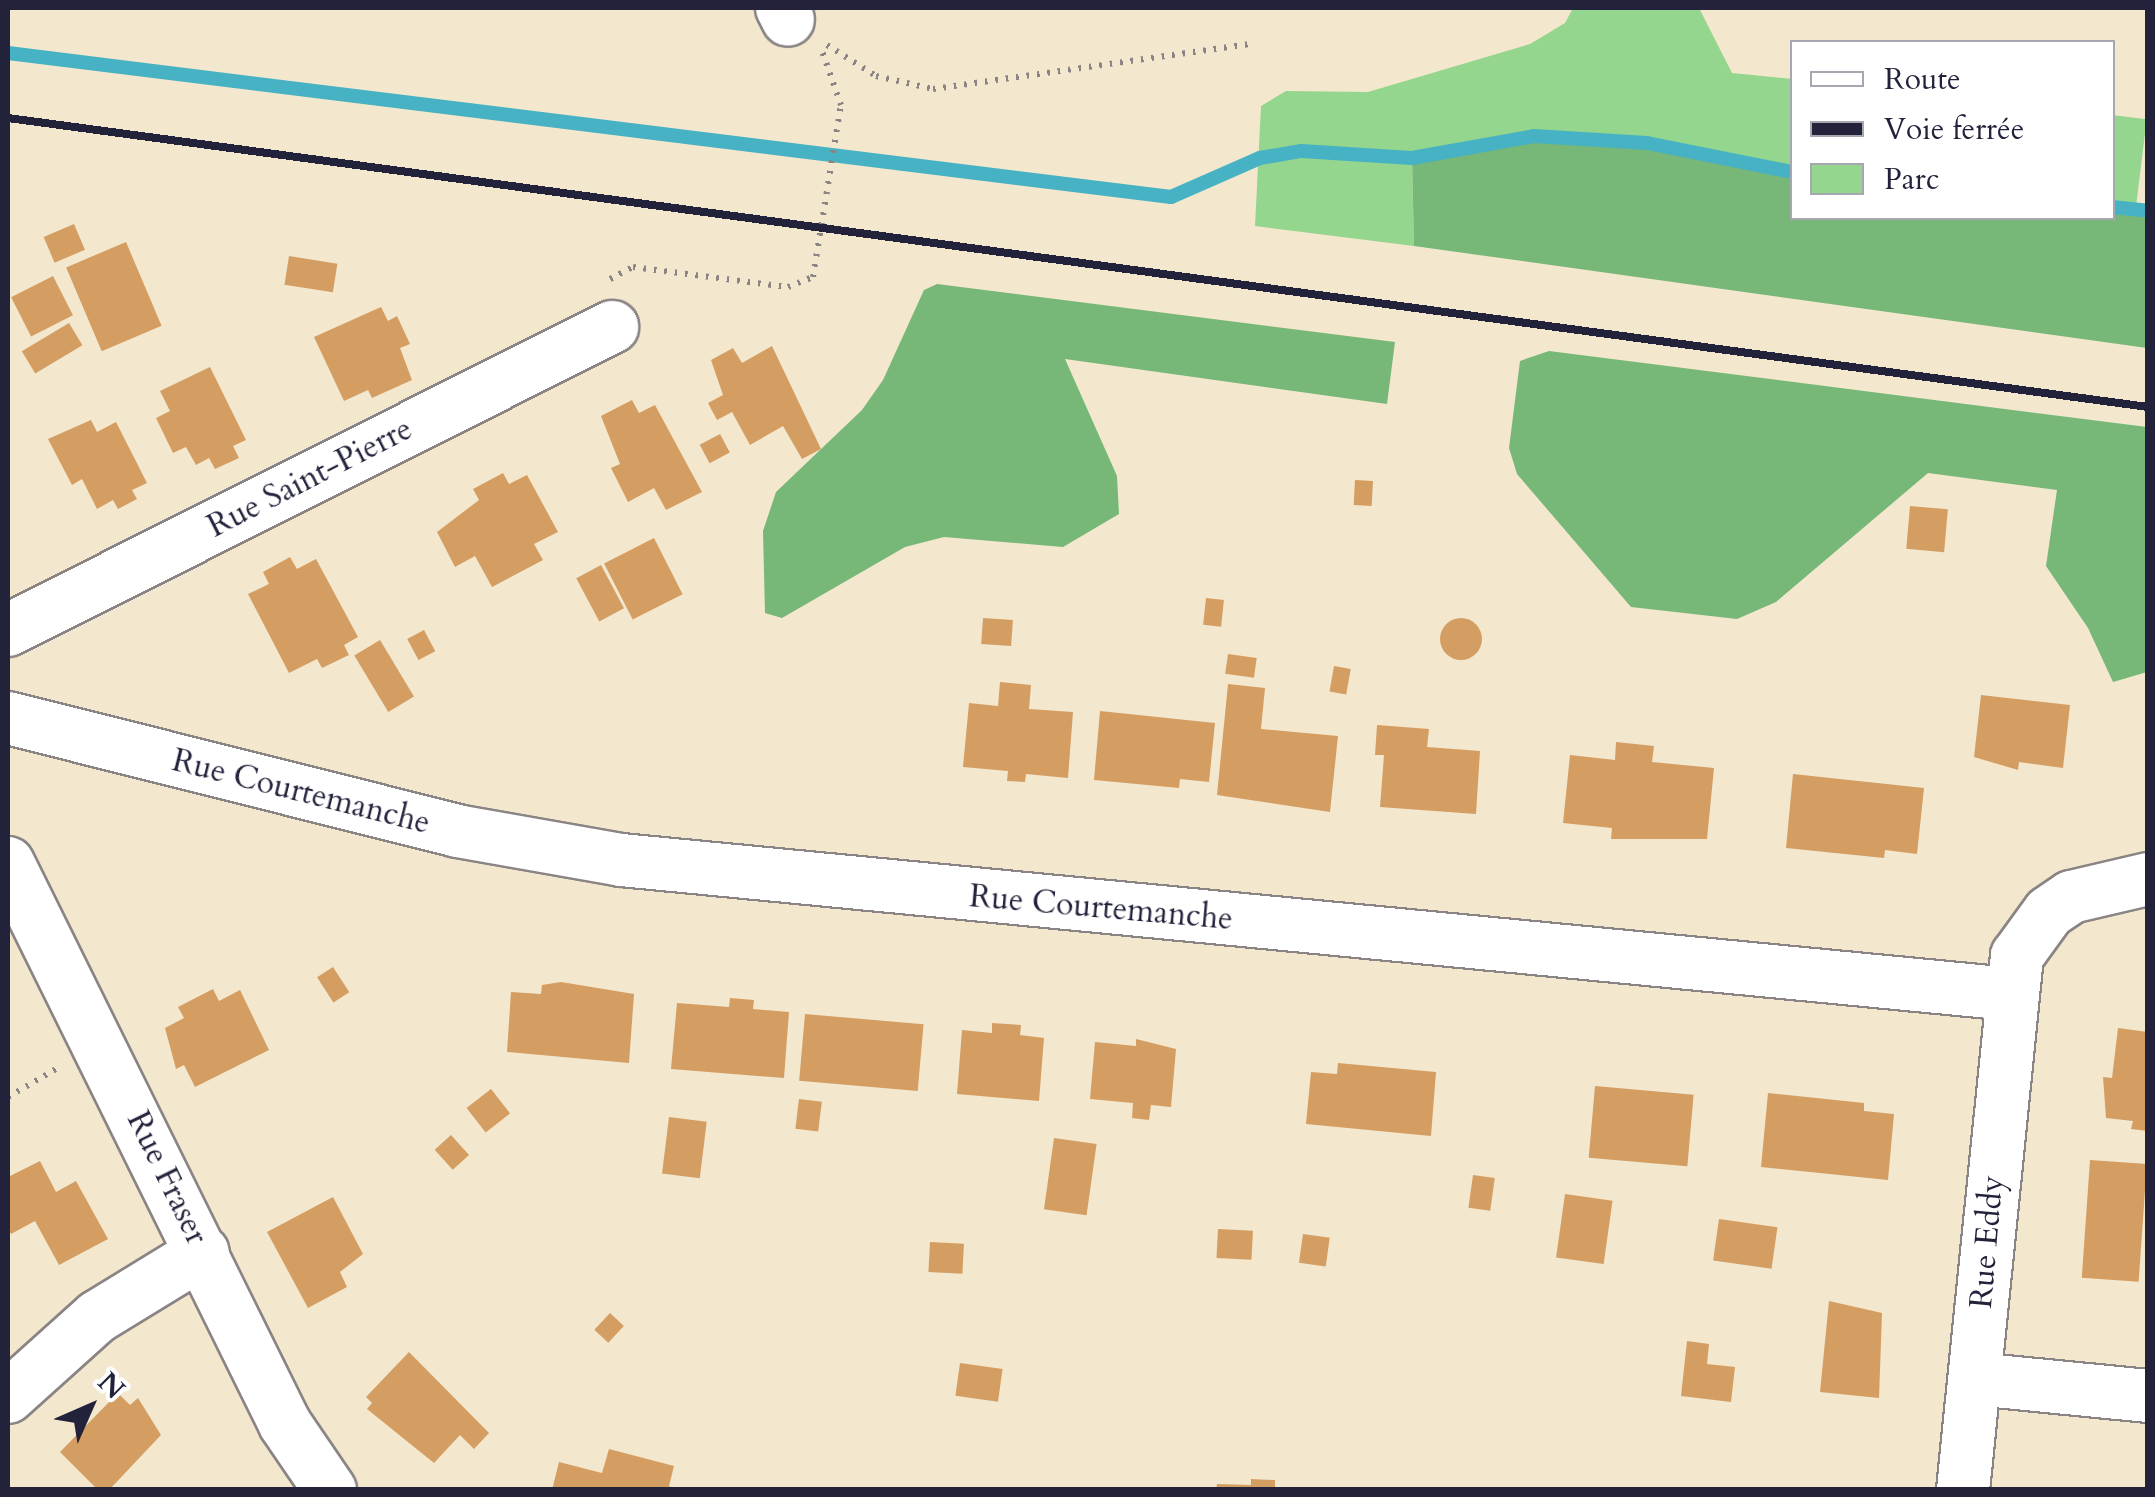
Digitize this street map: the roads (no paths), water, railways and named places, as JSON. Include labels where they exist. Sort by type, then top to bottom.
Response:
[{"type":"street","name":"Rue Saint-Pierre","points":[[8,630],[612,327]]},
{"type":"street","name":"Rue Courtemanche","points":[[8,718],[439,826],[622,860],[2010,994]]},
{"type":"street","name":"Rue Fraser","points":[[8,863],[285,1424],[330,1490]]},
{"type":"street","points":[[2010,994],[2017,956],[2048,912],[2095,886],[2148,879]]},
{"type":"street","name":"Rue Eddy","points":[[1964,1490],[2010,994]]},
{"type":"street","points":[[8,1396],[97,1318],[203,1252]]},
{"type":"street","points":[[1975,1379],[2148,1396]]},
{"type":"waterway","points":[[8,53],[1171,197],[1260,158],[1301,151],[1412,158],[1534,136],[1647,143],[1790,172]]},
{"type":"waterway","points":[[2115,207],[2148,211]]},
{"type":"railway","points":[[8,118],[2148,407]]}]
